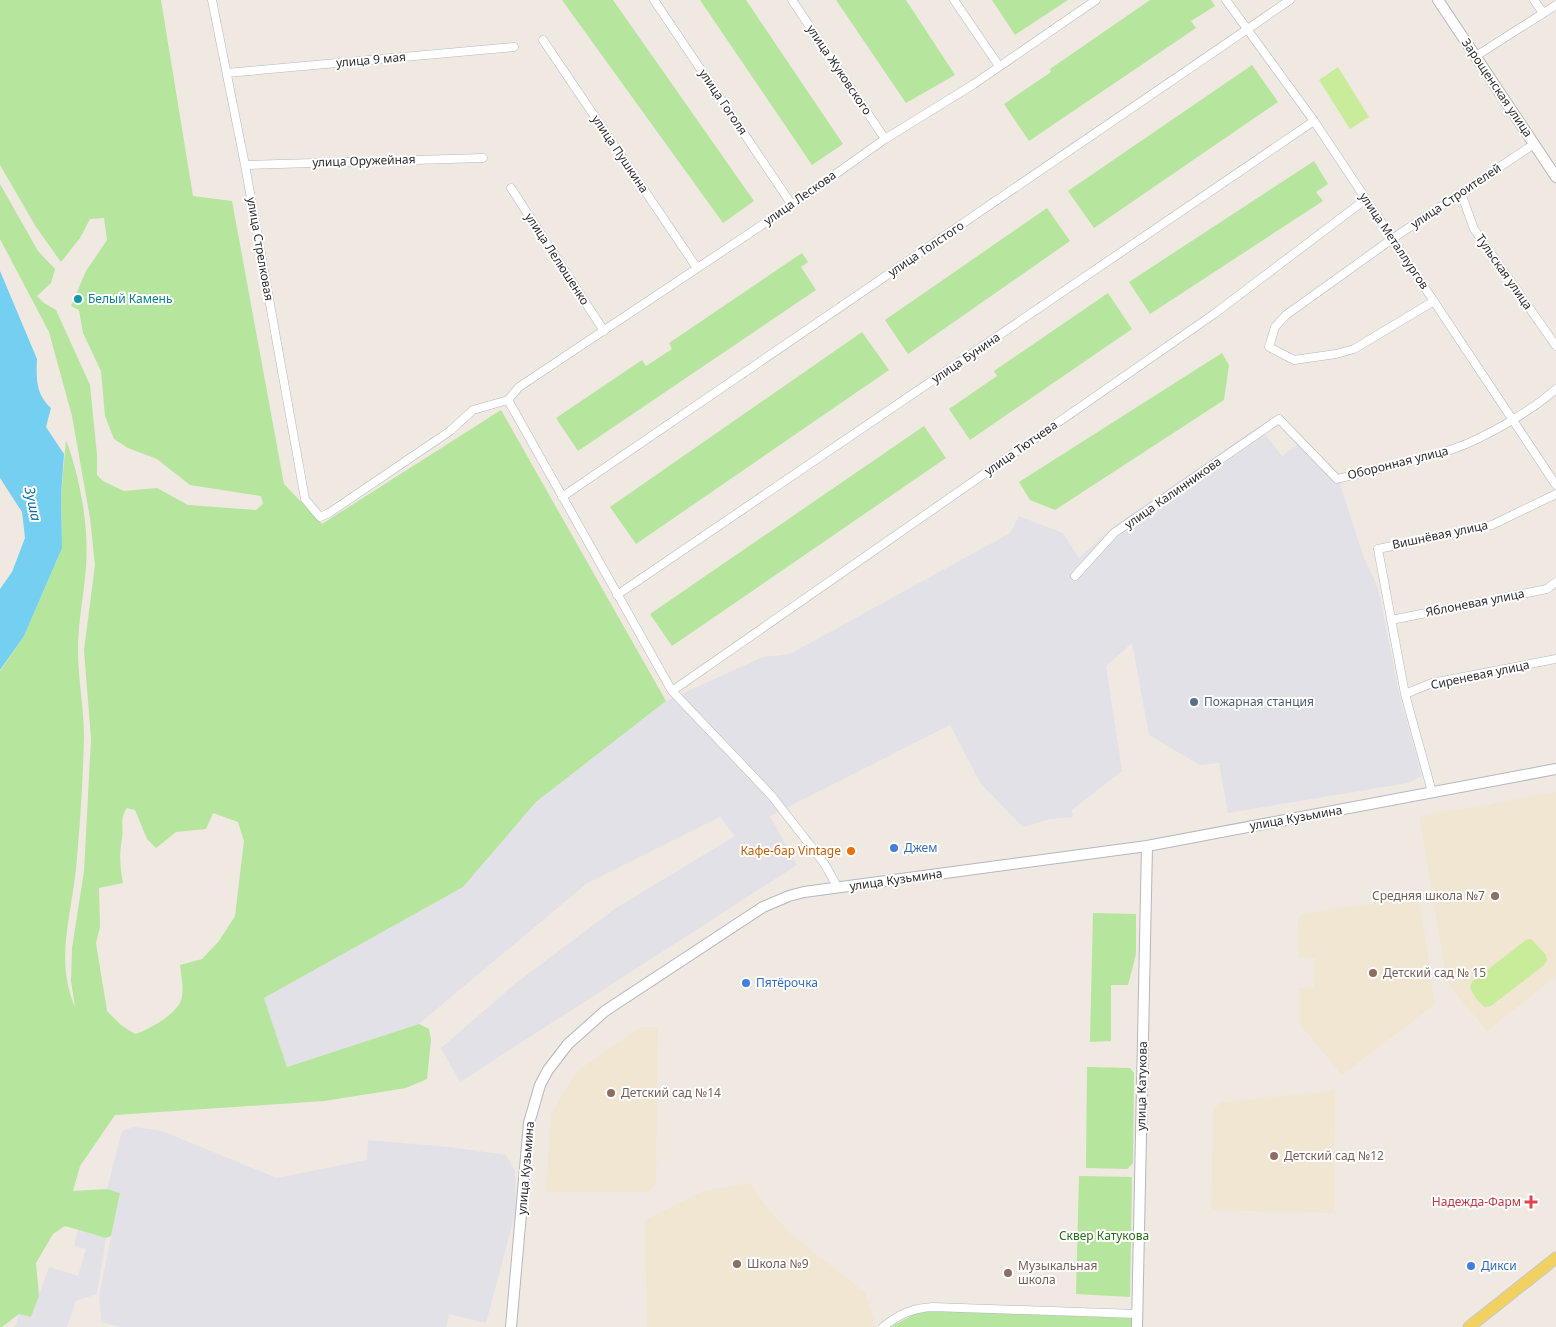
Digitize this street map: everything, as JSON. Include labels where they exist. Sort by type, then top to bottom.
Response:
[{"type":"main road","name":"Зарощенская улица","points":[[1438,0],[1556,177]]},
{"type":"main road","name":"улица Кузьмина","points":[[511,1327],[530,1123],[540,1085],[559,1055],[605,1011],[763,907],[789,896],[1147,846],[1556,769]]},
{"type":"main road","name":"улица Катукова","points":[[1136,1327],[1147,846]]},
{"type":"main road","points":[[1469,1327],[1556,1258]]},
{"type":"street","name":"улица Стрелковая","points":[[212,0],[245,165],[305,500],[320,517],[329,513],[450,431],[473,410],[508,400]]},
{"type":"street","name":"улица Гоголя","points":[[654,0],[792,205]]},
{"type":"street","name":"улица Жуковского","points":[[792,0],[885,139]]},
{"type":"street","points":[[954,0],[999,66]]},
{"type":"street","name":"улица Лескова","points":[[508,400],[519,386],[792,205],[885,139],[974,84],[1096,0]]},
{"type":"street","name":"улица Металлургов","points":[[1226,0],[1314,121],[1556,485]]},
{"type":"street","name":"улица Толстого","points":[[562,497],[1290,0]]},
{"type":"street","points":[[1534,0],[1543,13]]},
{"type":"street","points":[[1476,56],[1556,5]]},
{"type":"street","name":"улица Пушкина","points":[[543,40],[697,268]]},
{"type":"street","name":"улица 9 мая","points":[[227,72],[514,48]]},
{"type":"street","name":"улица Бунина","points":[[617,595],[1314,121]]},
{"type":"street","name":"улица Строителей","points":[[1434,301],[1354,349],[1336,354],[1294,360],[1270,347],[1275,327],[1286,315],[1392,239],[1534,144]]},
{"type":"street","name":"улица Оружейная","points":[[245,165],[483,158]]},
{"type":"street","name":"улица Лелюшенко","points":[[511,188],[604,331]]},
{"type":"street","name":"Тульская улица","points":[[1461,193],[1474,228],[1556,346]]},
{"type":"street","name":"улица Тютчева","points":[[672,691],[1214,314],[1366,199]]},
{"type":"street","name":"Оборонная улица","points":[[1279,419],[1337,479],[1454,449],[1512,420],[1544,401],[1556,389]]},
{"type":"street","points":[[508,400],[672,691],[771,795],[824,863],[838,888]]},
{"type":"street","name":"улица Калинникова","points":[[1075,576],[1114,533],[1279,419]]},
{"type":"street","name":"Вишнёвая улица","points":[[1391,620],[1378,549],[1492,525],[1556,494]]},
{"type":"street","name":"Яблоневая улица","points":[[1391,620],[1547,588],[1556,582]]},
{"type":"street","points":[[1391,620],[1405,694],[1432,792]]},
{"type":"street","name":"Сиреневая улица","points":[[1405,694],[1432,683],[1556,659]]},
{"type":"street","points":[[883,1327],[908,1311],[933,1306],[1137,1314]]},
{"type":"shaded area","points":[[1259,426],[1282,456],[1304,440],[1337,475],[1363,555],[1378,588],[1399,693],[1422,776],[1408,783],[1228,813],[1219,763],[1200,765],[1149,735],[1132,643],[1106,666],[1122,771],[1072,810],[1073,817],[1050,819],[1023,827],[981,784],[950,725],[770,816],[797,865],[460,1082],[441,1048],[516,983],[616,908],[735,836],[720,817],[586,884],[419,1024],[287,1067],[264,998],[463,887],[536,802],[666,701],[763,657],[790,654],[1010,533],[1019,516],[1063,533],[1079,558],[1113,527]]},
{"type":"shaded area","name":"Средняя школа №7","points":[[1556,792],[1556,976],[1487,1031],[1447,980],[1419,817]]},
{"type":"shaded area","name":"Детский сад № 15","points":[[1419,897],[1435,1004],[1342,1075],[1299,1023],[1299,988],[1314,988],[1315,958],[1299,957],[1298,919],[1302,914]]},
{"type":"shaded area","name":"Детский сад №14","points":[[641,1027],[658,1027],[656,1185],[648,1192],[546,1192],[551,1114],[577,1071]]},
{"type":"shaded area","name":"Детский сад №12","points":[[1335,1091],[1334,1213],[1214,1210],[1211,1204],[1214,1108],[1220,1103]]},
{"type":"shaded area","points":[[134,1127],[162,1131],[277,1178],[367,1160],[368,1140],[449,1147],[506,1155],[515,1171],[516,1210],[486,1323],[449,1314],[446,1327],[121,1327],[101,1322],[99,1296],[120,1193],[107,1189],[122,1131]]},
{"type":"shaded area","name":"Школа №9","points":[[749,1183],[773,1215],[792,1235],[865,1293],[876,1325],[875,1327],[647,1327],[645,1220],[704,1191]]},
{"type":"shaded area","points":[[78,1230],[106,1238],[97,1294],[76,1301],[67,1327],[15,1327],[19,1314],[31,1317],[49,1267],[78,1276],[86,1249],[74,1246]]},
{"type":"green space","points":[[0,0],[161,0],[193,196],[232,201],[284,484],[322,524],[501,410],[666,701],[536,802],[463,887],[264,998],[287,1067],[419,1024],[429,1029],[431,1040],[427,1079],[406,1088],[324,1101],[115,1115],[80,1166],[73,1191],[107,1189],[120,1193],[111,1236],[106,1238],[65,1226],[53,1234],[36,1263],[39,1296],[31,1317],[19,1314],[2,1327],[0,1327],[0,671],[24,636],[62,548],[61,496],[66,440],[79,486],[85,518],[87,551],[78,650],[84,726],[82,786],[76,869],[65,956],[69,990],[75,1007],[71,981],[72,948],[84,871],[91,739],[84,650],[95,565],[90,518],[72,416],[49,332],[0,239],[0,184],[38,251],[55,269],[51,283],[37,296],[56,310],[90,385],[97,455],[97,475],[103,481],[124,491],[157,488],[188,505],[256,510],[263,504],[261,496],[190,485],[157,459],[128,448],[114,439],[105,416],[101,371],[83,333],[79,310],[71,306],[86,271],[107,240],[104,218],[90,219],[80,238],[61,262],[36,227],[0,165]],"holes":[[[127,808],[135,810],[147,839],[156,848],[176,832],[206,829],[213,813],[238,822],[244,841],[235,916],[219,941],[202,959],[180,965],[183,992],[176,1008],[163,1020],[135,1034],[121,1025],[107,1011],[96,943],[100,927],[99,888],[123,883],[120,861],[122,819]]]},
{"type":"green space","points":[[562,0],[613,0],[754,201],[723,223]]},
{"type":"green space","points":[[700,0],[746,0],[843,144],[812,165]]},
{"type":"green space","points":[[836,0],[906,0],[955,75],[906,103]]},
{"type":"green space","points":[[992,0],[1068,0],[1015,35]]},
{"type":"green space","points":[[1150,0],[1211,0],[1215,6],[1191,21],[1196,28],[1029,141],[1004,104],[1051,72],[1050,69]]},
{"type":"green space","points":[[1252,65],[1278,102],[1094,228],[1068,191]]},
{"type":"green space","points":[[1338,67],[1369,117],[1350,129],[1319,80]]},
{"type":"green space","points":[[1314,161],[1328,184],[1316,192],[1323,201],[1150,314],[1129,282]]},
{"type":"green space","points":[[1047,208],[1070,241],[908,354],[885,320]]},
{"type":"green space","points":[[802,253],[808,262],[801,267],[816,290],[578,451],[556,418],[642,360],[646,366],[672,349],[669,343]]},
{"type":"green space","points":[[1108,293],[1132,329],[970,440],[949,409],[997,376],[994,371]]},
{"type":"green space","points":[[862,332],[889,370],[636,544],[610,507]]},
{"type":"green space","points":[[1222,353],[1229,365],[1224,400],[1055,510],[1030,500],[1019,482]]},
{"type":"green space","points":[[924,426],[946,458],[672,646],[650,614]]},
{"type":"green space","points":[[1093,913],[1136,914],[1136,954],[1128,985],[1111,985],[1111,1041],[1090,1042]]},
{"type":"green space","points":[[1531,939],[1546,955],[1547,960],[1544,965],[1491,1006],[1485,1007],[1472,992],[1470,986],[1473,981],[1526,940]]},
{"type":"green space","points":[[1087,1067],[1130,1068],[1134,1073],[1133,1163],[1127,1169],[1086,1168]]},
{"type":"green space","name":"Сквер Катукова","points":[[1079,1176],[1132,1177],[1130,1297],[1076,1294]]},
{"type":"green space","points":[[932,1311],[1132,1318],[1132,1327],[891,1327],[916,1313]]},
{"type":"water","name":"Зуша","points":[[0,271],[37,359],[38,386],[42,398],[51,408],[46,427],[64,454],[61,496],[62,548],[24,636],[0,670],[0,589],[12,572],[25,538],[22,512],[0,478]]},
{"type":"place","name":"Белый Камень","points":[[78,299]]},
{"type":"place","name":"Пожарная станция","points":[[1194,702]]},
{"type":"place","name":"Джем","points":[[894,848]]},
{"type":"place","name":"Кафе-бар Vintage","points":[[851,851]]},
{"type":"place","name":"Средняя школа №7","points":[[1495,896]]},
{"type":"place","name":"Детский сад № 15","points":[[1373,973]]},
{"type":"place","name":"Пятёрочка","points":[[746,983]]},
{"type":"place","name":"Детский сад №14","points":[[611,1093]]},
{"type":"place","name":"Детский сад №12","points":[[1274,1156]]},
{"type":"place","name":"Надежда-Фарм","points":[[1531,1202]]},
{"type":"place","name":"Школа №9","points":[[737,1264]]},
{"type":"place","name":"Дикси","points":[[1471,1266]]},
{"type":"place","name":"Музыкальная школа","points":[[1008,1273]]}]
